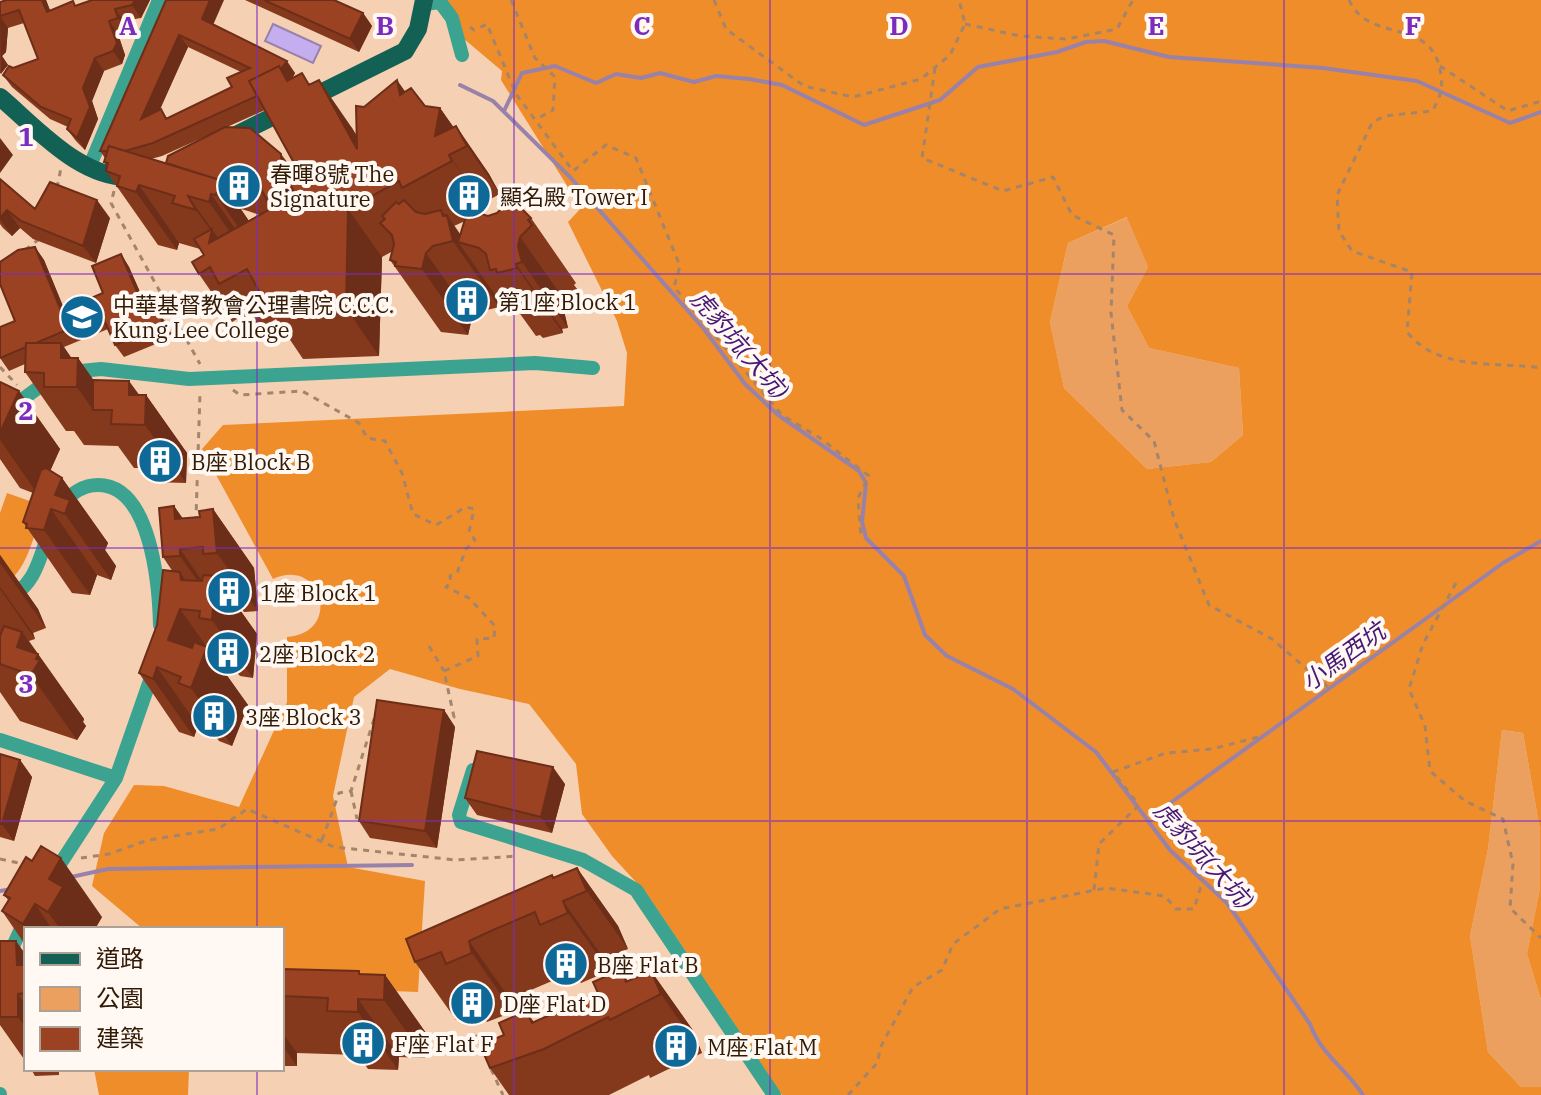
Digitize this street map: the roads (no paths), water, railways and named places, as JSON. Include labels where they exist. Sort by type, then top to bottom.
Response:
[{"type":"main road","points":[[205,151],[405,51],[418,29],[424,2]]},
{"type":"main road","points":[[0,97],[89,168],[107,177],[153,174]]},
{"type":"street","points":[[89,168],[159,0]]},
{"type":"street","points":[[424,2],[440,2],[452,18],[462,55]]},
{"type":"street","points":[[0,437],[12,411],[25,395],[44,381],[80,370],[101,369],[189,379],[535,363],[593,368]]},
{"type":"street","points":[[0,601],[16,595],[28,584],[65,500],[90,485],[115,488],[134,502],[142,518],[157,593],[159,648],[116,778],[41,893],[0,974]]},
{"type":"street","points":[[0,740],[116,778]]},
{"type":"street","points":[[488,757],[476,761],[459,820],[583,860],[636,890],[774,1095]]},
{"type":"waterway","points":[[504,111],[522,73],[555,66],[596,83],[616,74],[641,78],[660,73],[694,82],[716,76],[782,85],[864,125],[940,100],[978,67],[1057,52],[1086,42],[1104,41],[1169,57],[1323,68],[1417,81],[1510,123],[1541,112]]},
{"type":"waterway","name":"虎豹坑(大坑)","points":[[460,85],[493,101],[571,178],[704,329],[745,384],[778,415],[859,471],[866,483],[862,522],[866,538],[904,576],[925,635],[947,656],[1013,689],[1096,752],[1170,850],[1227,903],[1327,1053],[1363,1095]]},
{"type":"waterway","name":"小馬西坑","points":[[1169,804],[1503,563],[1541,541]]},
{"type":"waterway","points":[[71,877],[108,869],[412,865]]},
{"type":"waterway","points":[[0,891],[12,889]]},
{"type":"place","name":"春暉8號 The Signature","points":[[239,186]]},
{"type":"place","name":"顯名殿 Tower I","points":[[469,196]]},
{"type":"place","name":"第1座 Block 1","points":[[467,301]]},
{"type":"place","name":"中華基督教會公理書院 C.C.C. Kung Lee College","points":[[82,317]]},
{"type":"place","name":"B座 Block B","points":[[160,461]]},
{"type":"place","name":"1座 Block 1","points":[[229,592]]},
{"type":"place","name":"2座 Block 2","points":[[228,653]]},
{"type":"place","name":"3座 Block 3","points":[[214,716]]},
{"type":"place","name":"B座 Flat B","points":[[566,964]]},
{"type":"place","name":"D座 Flat D","points":[[472,1003]]},
{"type":"place","name":"F座 Flat F","points":[[363,1043]]},
{"type":"place","name":"M座 Flat M","points":[[676,1046]]}]
